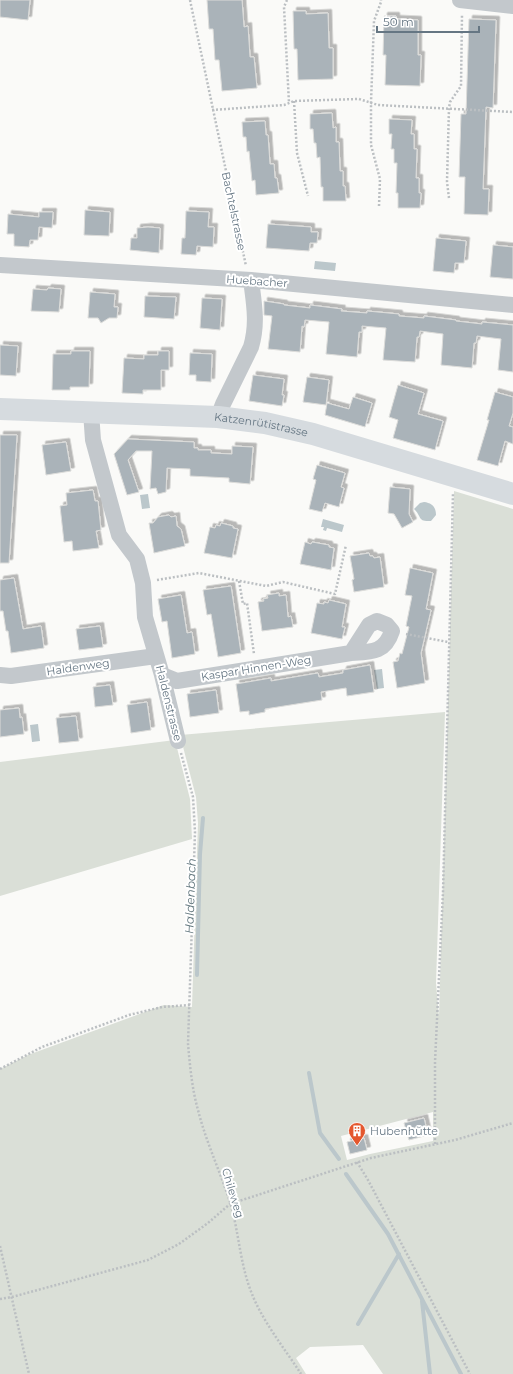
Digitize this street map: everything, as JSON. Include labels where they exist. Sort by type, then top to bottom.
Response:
[{"type":"street","points":[[461,0],[513,6]]},
{"type":"street","name":"Huebacher","points":[[0,265],[251,280],[513,305]]},
{"type":"street","points":[[218,417],[251,347],[254,337],[256,314],[251,280]]},
{"type":"street","name":"Katzenrütistrasse","points":[[0,408],[218,417],[265,423],[313,434],[513,494]]},
{"type":"street","name":"Haldenstrasse","points":[[91,412],[93,440],[119,535],[137,559],[143,583],[146,617],[178,741]]},
{"type":"street","points":[[351,653],[369,625],[377,621],[387,625],[392,631]]},
{"type":"street","name":"Kaspar Hinnen-Weg","points":[[162,675],[176,681],[351,653],[364,653],[380,649],[388,641],[392,631]]},
{"type":"street","name":"Haldenweg","points":[[0,675],[11,676],[156,656]]},
{"type":"path","name":"Bachtelstrasse","points":[[190,0],[212,110],[247,268],[251,280]]},
{"type":"path","points":[[287,0],[284,7],[289,103]]},
{"type":"path","points":[[379,206],[380,179],[371,146],[371,102],[374,21],[381,0]]},
{"type":"path","points":[[449,198],[447,182],[448,108],[450,102],[461,86],[461,0]]},
{"type":"path","points":[[212,110],[284,105],[294,100],[359,99],[378,105],[513,112]]},
{"type":"path","points":[[294,100],[297,153],[308,196]]},
{"type":"path","points":[[435,1144],[435,1062],[442,892],[453,476]]},
{"type":"path","points":[[143,583],[199,573],[266,586],[283,582],[335,594],[346,545]]},
{"type":"path","points":[[239,581],[243,604],[247,603],[256,668]]},
{"type":"path","points":[[392,631],[448,642]]},
{"type":"path","name":"Haldenstrasse","points":[[178,741],[193,798],[195,832],[190,1005]]},
{"type":"path","points":[[0,1069],[42,1048],[129,1015],[162,1007],[190,1005]]},
{"type":"path","name":"Chileweg","points":[[190,1005],[188,1044],[191,1079],[197,1109],[207,1142],[230,1204],[242,1263],[252,1294],[265,1318],[302,1374]]},
{"type":"path","points":[[0,1299],[148,1260],[179,1244],[208,1223],[230,1204],[357,1162],[455,1140],[513,1123]]},
{"type":"path","points":[[357,1162],[372,1187],[470,1374]]},
{"type":"path","points":[[0,1246],[29,1374]]},
{"type":"shaded area","points":[[315,261],[336,263],[335,271],[314,269]]},
{"type":"shaded area","points":[[454,491],[513,509],[513,1374],[383,1374],[363,1345],[310,1347],[296,1358],[306,1374],[0,1374],[0,1069],[28,1055],[164,1005],[192,1007],[198,823],[196,797],[180,735],[445,712],[436,983],[439,1017]],"holes":[[[433,1112],[433,1141],[347,1160],[341,1136]]]},
{"type":"shaded area","points":[[148,494],[150,508],[142,509],[140,495]]},
{"type":"shaded area","points":[[424,502],[431,504],[435,510],[436,515],[431,521],[424,521],[414,509],[420,503]]},
{"type":"shaded area","points":[[323,519],[344,525],[342,532],[327,528],[326,531],[323,530],[324,527],[321,527]]},
{"type":"shaded area","points":[[382,669],[384,688],[377,689],[374,670]]},
{"type":"shaded area","points":[[38,724],[40,741],[32,742],[30,725]]},
{"type":"shaded area","points":[[175,740],[190,799],[192,839],[0,896],[0,762]]},
{"type":"building","points":[[0,0],[30,0],[28,20],[0,17]]},
{"type":"building","points":[[207,0],[242,0],[244,27],[248,26],[250,57],[254,57],[257,88],[222,91],[219,60],[215,60],[213,29],[209,29]]},
{"type":"building","points":[[293,11],[306,11],[306,14],[328,13],[329,48],[333,48],[333,79],[298,80],[297,49],[294,49]]},
{"type":"building","points":[[384,16],[396,16],[396,19],[418,20],[418,55],[421,55],[420,86],[385,85],[386,55],[383,55]]},
{"type":"building","points":[[469,19],[496,20],[493,108],[486,107],[483,189],[489,189],[488,215],[464,214],[465,177],[459,177],[461,114],[466,114]]},
{"type":"building","points":[[332,113],[333,128],[336,127],[336,142],[339,142],[340,171],[343,171],[343,186],[345,186],[346,201],[323,201],[320,157],[317,158],[313,129],[310,129],[310,114]]},
{"type":"building","points":[[389,119],[412,120],[411,134],[414,134],[414,149],[417,149],[416,178],[419,178],[419,193],[421,193],[420,208],[398,208],[398,193],[396,193],[397,163],[394,163],[394,149],[391,149],[392,134],[389,134]]},
{"type":"building","points":[[265,121],[266,135],[268,135],[270,164],[274,164],[275,178],[277,178],[279,193],[256,195],[255,180],[252,181],[249,151],[247,152],[246,137],[243,137],[242,122]]},
{"type":"building","points":[[85,210],[110,212],[109,236],[84,235]]},
{"type":"building","points":[[186,211],[209,212],[208,227],[214,227],[213,247],[197,246],[196,255],[181,254],[182,238],[185,238]]},
{"type":"building","points":[[39,212],[53,212],[52,228],[39,227],[38,240],[30,240],[29,247],[14,246],[14,234],[7,234],[8,214],[39,217]]},
{"type":"building","points":[[268,224],[311,227],[311,232],[318,232],[317,243],[310,243],[309,251],[266,248]]},
{"type":"building","points":[[137,228],[160,228],[159,253],[130,250],[131,238],[137,238]]},
{"type":"building","points":[[436,238],[466,241],[464,263],[455,263],[454,273],[433,271]]},
{"type":"building","points":[[493,245],[513,247],[513,279],[490,277]]},
{"type":"building","points":[[48,288],[61,289],[59,312],[31,311],[33,289],[47,290]]},
{"type":"building","points":[[90,292],[115,294],[114,307],[118,307],[117,318],[109,318],[101,323],[98,318],[88,318]]},
{"type":"building","points":[[145,296],[176,297],[174,319],[144,317]]},
{"type":"building","points":[[202,298],[222,299],[220,330],[200,328]]},
{"type":"building","points":[[264,301],[310,308],[310,305],[342,309],[341,311],[367,313],[367,311],[399,314],[399,316],[424,318],[424,316],[482,324],[482,322],[513,325],[513,372],[498,370],[501,339],[477,336],[476,343],[474,343],[472,368],[441,365],[443,334],[420,331],[419,337],[417,337],[415,362],[383,360],[386,328],[362,326],[362,332],[359,332],[357,357],[326,354],[329,322],[305,320],[304,327],[302,326],[300,352],[268,349],[272,316],[264,315]]},
{"type":"building","points":[[0,345],[18,346],[16,376],[0,375]]},
{"type":"building","points":[[71,351],[90,351],[89,387],[70,387],[70,390],[52,390],[53,354],[71,354]]},
{"type":"building","points":[[158,351],[169,351],[169,370],[161,370],[161,390],[143,390],[143,394],[122,393],[124,358],[144,359],[144,355],[158,355]]},
{"type":"building","points":[[190,353],[212,354],[211,382],[196,381],[196,375],[189,375]]},
{"type":"building","points":[[253,375],[284,379],[282,406],[249,401]]},
{"type":"building","points":[[307,377],[329,380],[326,405],[303,402]]},
{"type":"building","points":[[398,385],[424,393],[418,414],[443,421],[435,450],[393,438],[398,420],[389,417]]},
{"type":"building","points":[[495,392],[513,397],[513,413],[509,426],[513,427],[513,444],[505,441],[498,466],[477,460],[489,420],[487,420]]},
{"type":"building","points":[[353,397],[372,403],[365,427],[325,415],[327,403],[349,409]]},
{"type":"building","points":[[0,435],[17,435],[9,563],[0,563]]},
{"type":"building","points":[[128,439],[194,442],[194,448],[198,448],[198,450],[211,450],[211,453],[232,454],[232,446],[253,447],[250,484],[229,482],[229,478],[190,476],[190,469],[167,468],[166,492],[158,494],[156,488],[150,489],[152,451],[136,451],[128,460],[139,492],[127,495],[114,454]]},
{"type":"building","points":[[66,442],[71,471],[46,475],[42,445]]},
{"type":"building","points":[[317,465],[345,473],[341,487],[344,488],[339,507],[325,503],[322,512],[309,509],[316,480],[313,479]]},
{"type":"building","points":[[390,487],[410,489],[409,514],[413,522],[402,528],[394,514],[388,513]]},
{"type":"building","points":[[93,490],[95,501],[98,501],[101,530],[96,531],[99,548],[73,551],[72,541],[64,542],[60,506],[67,505],[66,493]]},
{"type":"building","points":[[169,515],[171,517],[176,516],[177,526],[181,529],[185,546],[154,553],[149,523],[153,523],[158,517]]},
{"type":"building","points":[[221,523],[238,529],[232,558],[204,553],[210,527],[215,528],[216,525],[220,526]]},
{"type":"building","points":[[305,542],[311,544],[312,542],[329,545],[329,547],[334,548],[331,570],[300,564]]},
{"type":"building","points":[[369,553],[370,556],[373,556],[374,558],[380,557],[384,587],[354,592],[352,580],[354,579],[350,556]]},
{"type":"building","points":[[410,568],[433,573],[426,609],[431,610],[421,653],[425,683],[397,688],[393,662],[398,661],[400,653],[402,654],[409,627],[406,626],[412,596],[405,595]]},
{"type":"building","points":[[14,578],[23,629],[41,626],[44,648],[11,653],[3,611],[0,611],[0,580]]},
{"type":"building","points":[[231,586],[241,653],[218,657],[211,614],[207,615],[203,590]]},
{"type":"building","points":[[279,593],[279,596],[286,595],[288,617],[291,616],[293,627],[262,631],[258,602],[264,601],[263,599],[268,598],[267,595]]},
{"type":"building","points":[[181,595],[187,633],[192,632],[195,654],[172,658],[167,621],[162,622],[158,599]]},
{"type":"building","points":[[329,600],[346,604],[342,627],[345,627],[342,639],[311,633],[317,603],[328,603]]},
{"type":"building","points":[[100,626],[103,647],[79,650],[76,629]]},
{"type":"building","points":[[370,665],[374,692],[347,696],[346,688],[321,692],[322,700],[265,709],[265,712],[249,715],[249,711],[240,712],[236,684],[271,678],[271,681],[318,673],[319,677],[343,673],[343,670]]},
{"type":"building","points":[[110,685],[113,705],[95,707],[93,687]]},
{"type":"building","points":[[216,690],[219,713],[190,717],[187,694]]},
{"type":"building","points":[[147,702],[151,730],[131,733],[127,705]]},
{"type":"building","points":[[19,708],[20,718],[22,717],[24,734],[0,737],[0,710]]},
{"type":"building","points":[[76,716],[79,741],[59,743],[56,718]]},
{"type":"building","points":[[424,1118],[428,1135],[409,1140],[404,1123]]},
{"type":"building","name":"Hubenhütte","points":[[364,1138],[367,1150],[350,1154],[347,1142]]},
{"type":"waterway","name":"Haldenbach","points":[[197,975],[200,854],[203,818]]},
{"type":"waterway","points":[[309,1073],[320,1133],[339,1159]]},
{"type":"waterway","points":[[346,1174],[388,1234],[461,1374]]},
{"type":"waterway","points":[[358,1324],[399,1254]]},
{"type":"waterway","points":[[422,1301],[430,1374]]},
{"type":"place","name":"Hubenhütte","points":[[357,1146]]}]
